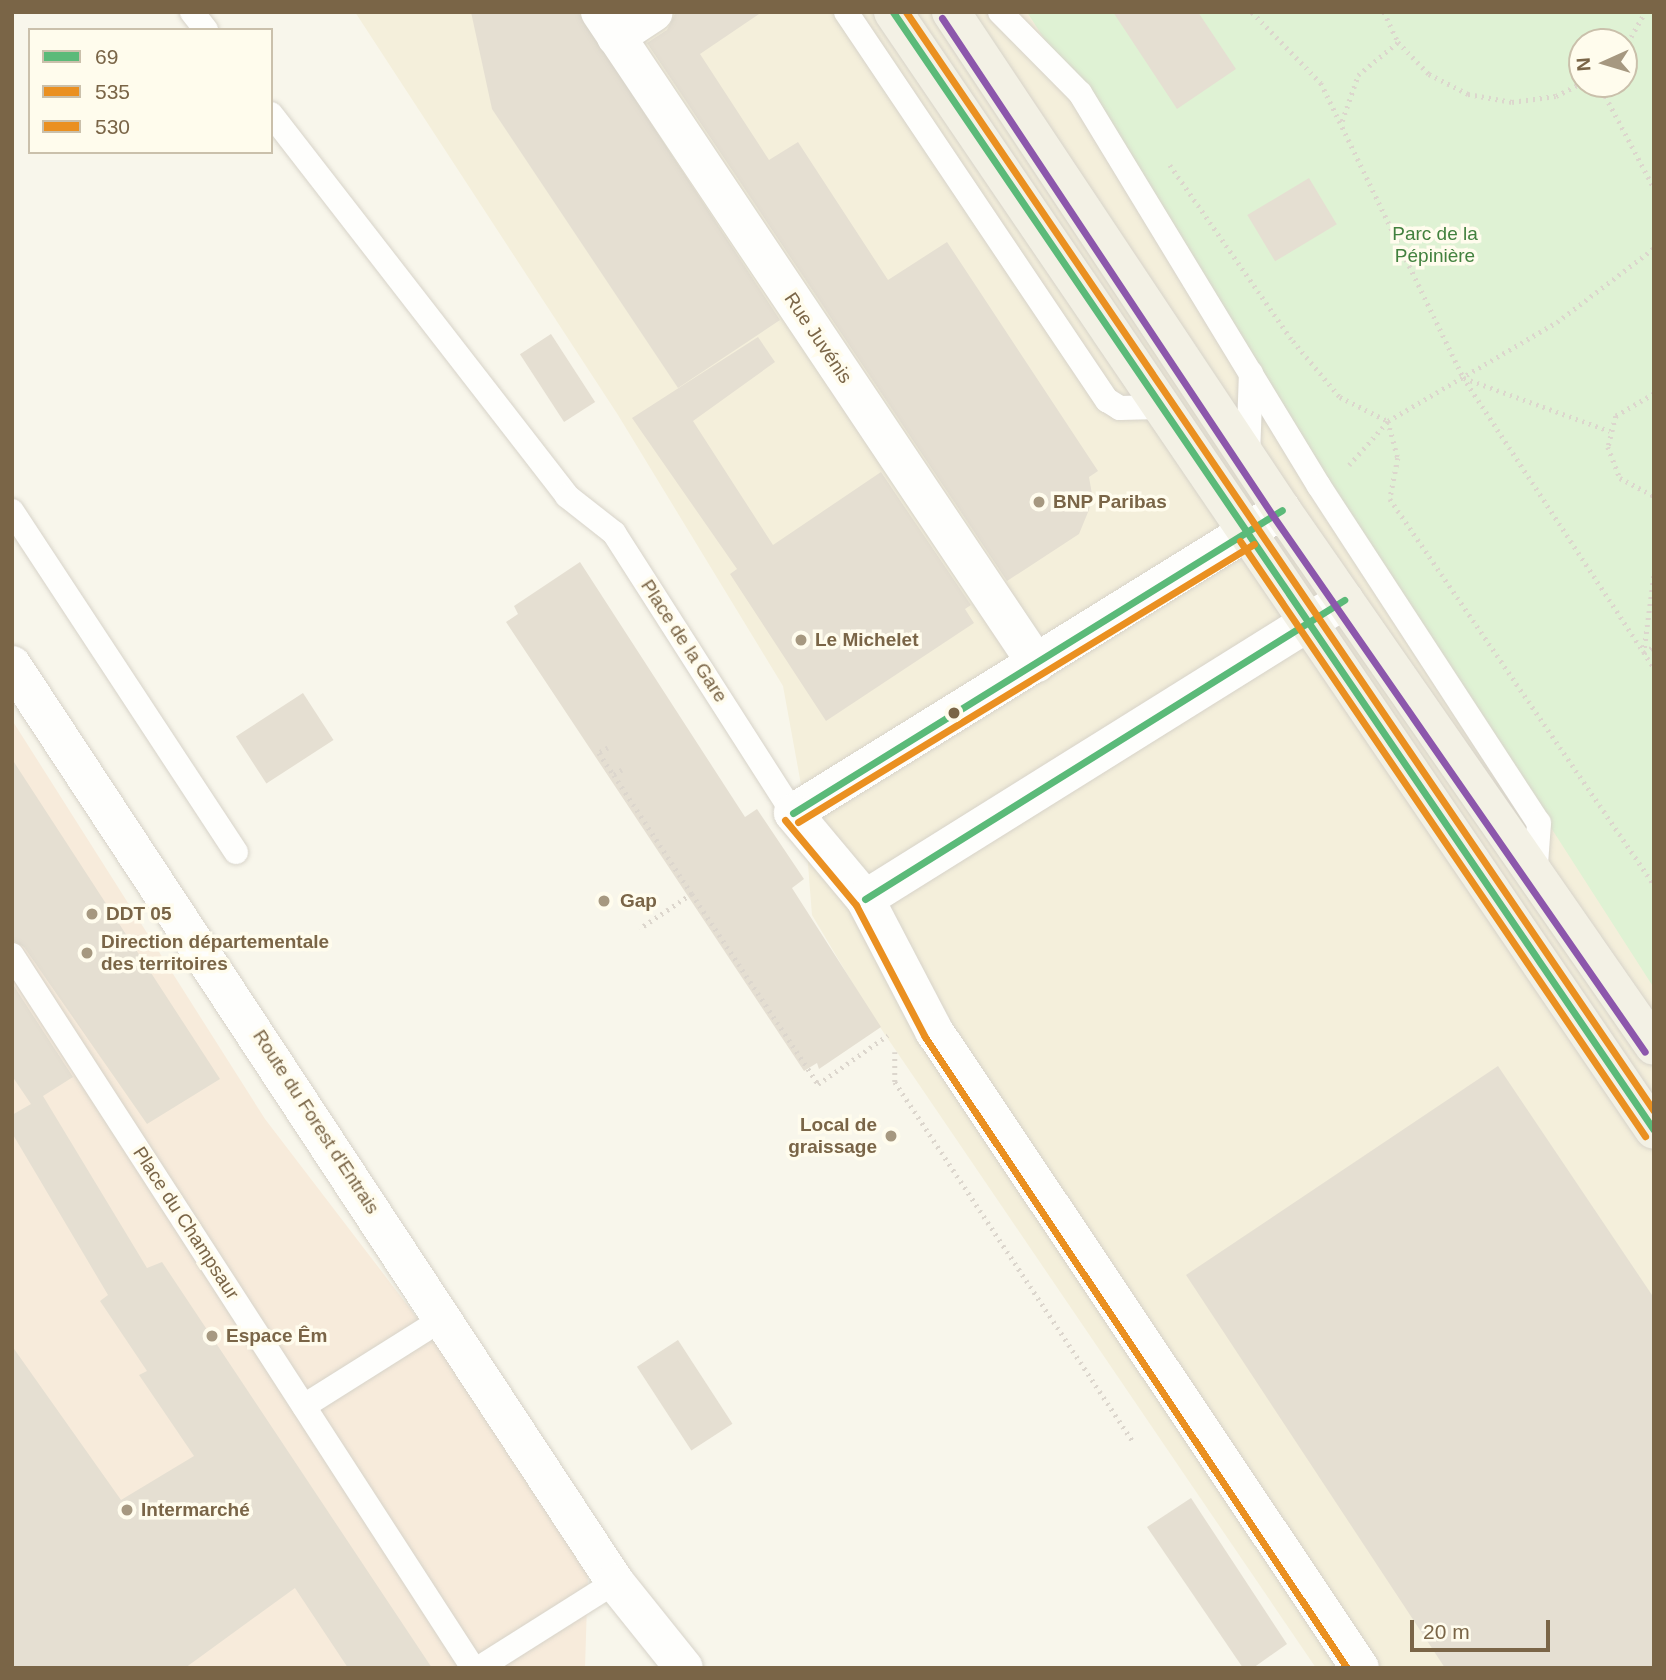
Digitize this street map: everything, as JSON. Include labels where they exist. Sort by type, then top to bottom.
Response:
[{"type":"main road","points":[[893,12],[1654,1130]]},
{"type":"main road","points":[[951,12],[1282,510],[1535,881],[1654,1046]]},
{"type":"street","points":[[608,24],[654,12]]},
{"type":"street","name":"Rue Juvénis","points":[[608,24],[1036,663]]},
{"type":"street","points":[[1282,510],[1249,534],[793,813],[865,899],[934,1031],[1360,1668]]},
{"type":"street","points":[[865,899],[1344,600]]},
{"type":"street","name":"Route du Forest d'Entrais","points":[[12,665],[444,1318],[615,1582],[684,1668]]},
{"type":"street","name":"Route du Forest d'Entrais","points":[[615,1582],[647,1668]]},
{"type":"lane","points":[[192,12],[204,28]]},
{"type":"lane","points":[[846,12],[1107,400],[1120,408],[1160,407]]},
{"type":"lane","points":[[1000,12],[1080,93],[1319,485],[1539,822],[1535,881]]},
{"type":"lane","name":"Place de la Gare","points":[[273,117],[559,484],[614,533],[793,813]]},
{"type":"lane","points":[[1248,458],[1251,373]]},
{"type":"lane","points":[[12,511],[236,852]]},
{"type":"lane","name":"Place du Champsaur","points":[[12,955],[473,1668]]},
{"type":"lane","points":[[303,1406],[444,1318]]},
{"type":"lane","points":[[480,1668],[615,1582]]},
{"type":"path","points":[[1252,12],[1321,83],[1405,268],[1463,377],[1654,668]]},
{"type":"path","points":[[1384,12],[1398,42],[1429,74],[1468,94],[1511,102],[1556,96],[1568,90]]},
{"type":"path","points":[[1636,28],[1645,12]]},
{"type":"path","points":[[1341,122],[1358,75],[1398,42]]},
{"type":"path","points":[[1606,98],[1654,188]]},
{"type":"path","points":[[1162,158],[1181,175],[1293,341],[1340,397],[1388,421],[1398,458],[1390,499],[1654,884]]},
{"type":"path","points":[[1319,485],[1348,467],[1388,421],[1557,322],[1654,248]]},
{"type":"path","points":[[1463,377],[1610,431]]},
{"type":"path","points":[[1654,394],[1627,404],[1610,431],[1608,447],[1620,478],[1654,496]]},
{"type":"path","points":[[1644,653],[1654,576]]},
{"type":"path","points":[[1644,653],[1654,646]]},
{"type":"path","points":[[608,748],[599,753],[818,1084],[894,1031]]},
{"type":"path","points":[[614,775],[622,770]]},
{"type":"path","points":[[640,929],[692,894]]},
{"type":"shaded area","points":[[355,12],[1654,12],[1654,1668],[1316,1668],[869,1011],[812,915],[802,790],[783,686],[618,415]]},
{"type":"shaded area","points":[[12,720],[265,1119],[444,1353],[588,1572],[585,1668],[12,1668]]},
{"type":"green space","name":"Parc de la Pépinière","points":[[1027,12],[1654,12],[1654,988]]},
{"type":"building","points":[[471,12],[578,12],[780,320],[678,388],[492,109]]},
{"type":"building","points":[[676,12],[762,12],[700,54],[769,160],[798,142],[888,280],[947,242],[1098,471],[1089,477],[1093,500],[1079,534],[1007,581],[647,43],[667,30]]},
{"type":"building","points":[[1113,12],[1198,12],[1236,69],[1177,109]]},
{"type":"building","points":[[1309,178],[1337,224],[1275,261],[1247,215]]},
{"type":"building","points":[[551,334],[595,402],[564,422],[520,354]]},
{"type":"building","points":[[758,337],[775,362],[693,421],[773,545],[881,472],[971,605],[965,609],[974,623],[826,721],[730,574],[737,569],[632,418]]},
{"type":"building","name":"Gap","points":[[580,562],[745,817],[757,809],[804,879],[792,888],[881,1027],[819,1069],[817,1063],[804,1071],[506,622],[518,614],[514,606]]},
{"type":"building","points":[[303,693],[333,740],[266,784],[236,737]]},
{"type":"building","points":[[12,759],[220,1079],[147,1124],[24,947],[12,940]]},
{"type":"building","points":[[12,983],[73,1077],[43,1096],[147,1268],[162,1262],[432,1668],[348,1668],[295,1588],[185,1668],[12,1668],[12,1346],[121,1500],[194,1456],[139,1375],[147,1371],[100,1301],[108,1295],[12,1133],[12,1115],[31,1104],[12,1076]]},
{"type":"building","points":[[1498,1066],[1654,1298],[1654,1668],[1445,1668],[1186,1275]]},
{"type":"building","points":[[678,1340],[732,1424],[691,1451],[637,1367]]},
{"type":"building","points":[[1191,1498],[1287,1644],[1253,1668],[1243,1668],[1147,1527]]},
{"type":"transit line","name":"69","points":[[893,12],[1654,1130]]},
{"type":"transit line","name":"530","points":[[906,12],[1654,1111]]},
{"type":"transit line","points":[[942,18],[1273,516],[1645,1052]]},
{"type":"transit line","name":"69","points":[[793,813],[1282,510]]},
{"type":"transit line","name":"535","points":[[1240,541],[1645,1136]]},
{"type":"transit line","name":"535","points":[[798,822],[1254,544]]},
{"type":"transit line","name":"69","points":[[865,899],[1344,600]]},
{"type":"transit line","name":"535","points":[[785,820],[856,905],[925,1037],[1347,1668]]},
{"type":"place","name":"BNP Paribas","points":[[1039,502]]},
{"type":"place","name":"Le Michelet","points":[[801,640]]},
{"type":"place","name":"Gap","points":[[604,901]]},
{"type":"place","name":"DDT 05","points":[[92,914]]},
{"type":"place","name":"Direction départementale des territoires","points":[[87,953]]},
{"type":"place","name":"Local de graissage","points":[[891,1136]]},
{"type":"place","name":"Espace Êm","points":[[212,1336]]},
{"type":"place","name":"Intermarché","points":[[127,1510]]}]
